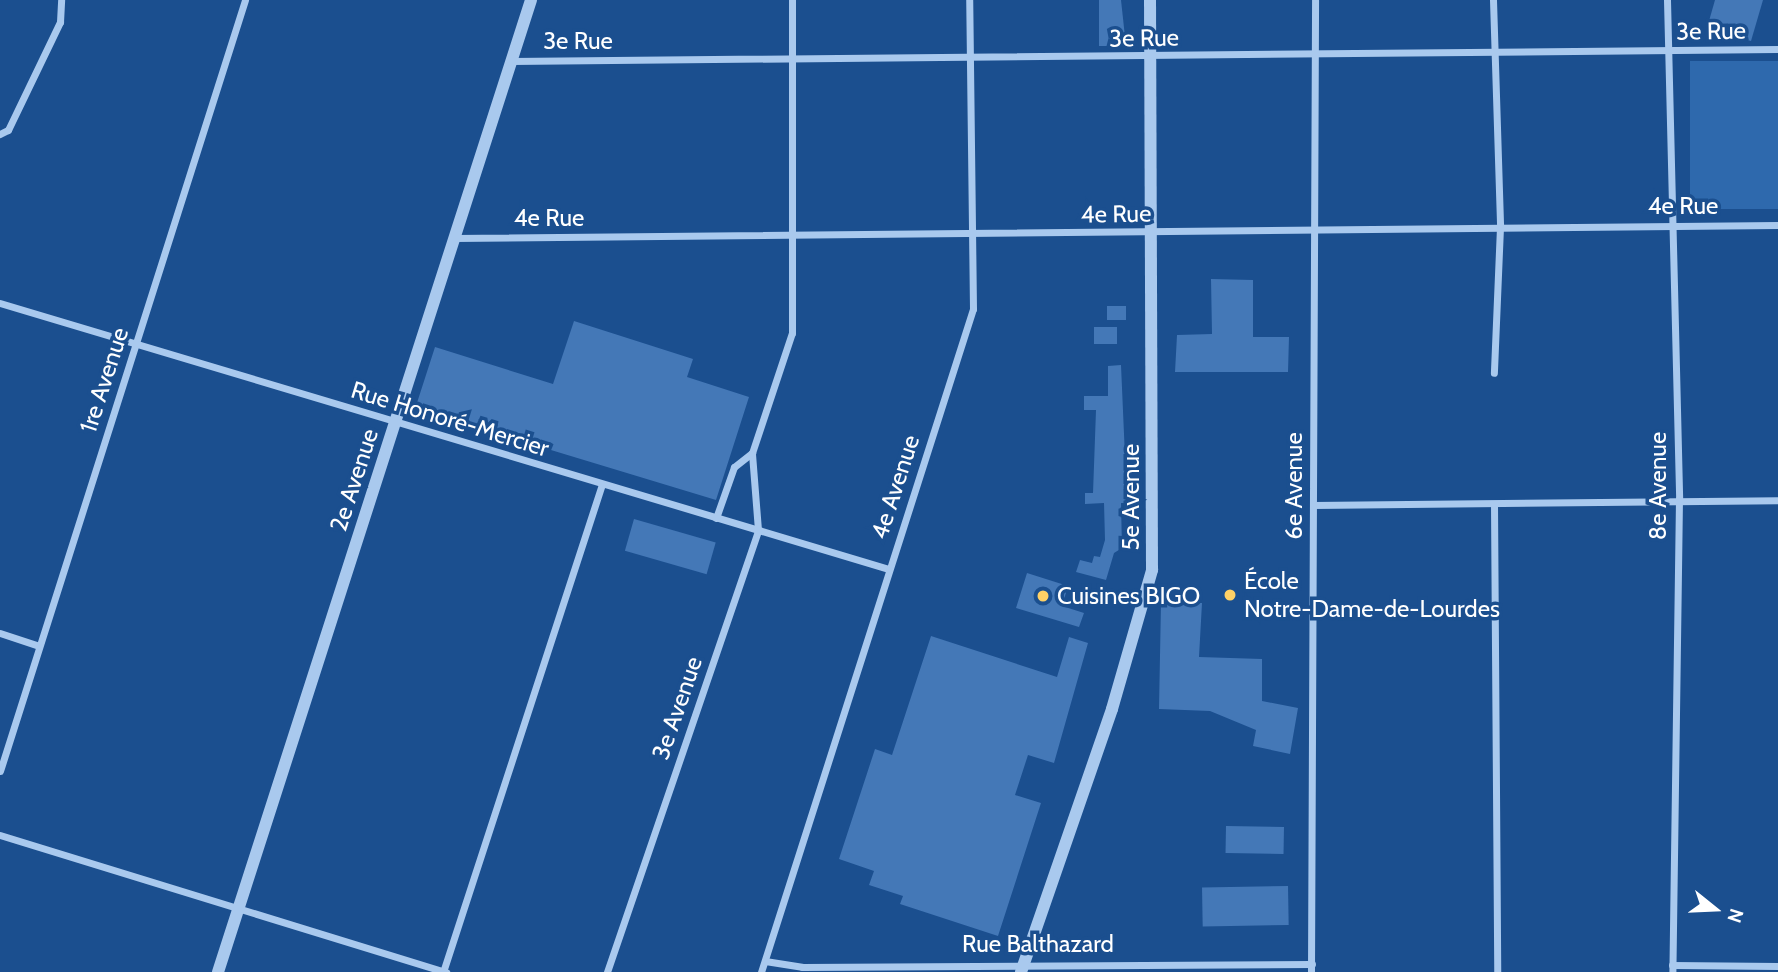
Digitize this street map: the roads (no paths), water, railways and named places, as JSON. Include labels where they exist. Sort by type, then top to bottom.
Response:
[{"type":"street","points":[[0,134],[8,130],[60,22],[61,0]]},
{"type":"street","name":"1re Avenue","points":[[0,771],[245,0]]},
{"type":"street","name":"2e Avenue","points":[[218,972],[531,0]]},
{"type":"street","name":"3e Avenue","points":[[607,972],[758,530],[752,453],[790,348],[795,59],[792,0]]},
{"type":"street","name":"4e Avenue","points":[[761,972],[973,309],[969,0]]},
{"type":"street","name":"5e Avenue","points":[[1023,967],[1079,803],[1152,570],[1150,0]]},
{"type":"street","name":"6e Avenue","points":[[1311,968],[1315,0]]},
{"type":"street","points":[[1493,0],[1500,227],[1494,373]]},
{"type":"street","name":"8e Avenue","points":[[1667,0],[1679,499],[1672,969]]},
{"type":"street","name":"3e Rue","points":[[511,61],[1493,56],[1778,50]]},
{"type":"street","name":"4e Rue","points":[[454,238],[1778,225]]},
{"type":"street","name":"Rue Honoré-Mercier","points":[[0,303],[394,424],[889,569]]},
{"type":"street","name":"3e Avenue","points":[[716,518],[734,467],[752,453]]},
{"type":"street","points":[[0,835],[239,906],[444,972],[602,484]]},
{"type":"street","points":[[1313,505],[1778,500]]},
{"type":"street","points":[[1494,504],[1497,972]]},
{"type":"street","points":[[0,633],[39,646]]},
{"type":"street","name":"Rue Balthazard","points":[[765,961],[802,967],[1023,967],[1183,963],[1311,968]]},
{"type":"street","points":[[1180,972],[1183,963]]},
{"type":"street","points":[[1672,969],[1778,965]]},
{"type":"place","name":"École Notre-Dame-de-Lourdes","points":[[1230,595]]},
{"type":"place","name":"Cuisines BIGO","points":[[1043,596]]}]
